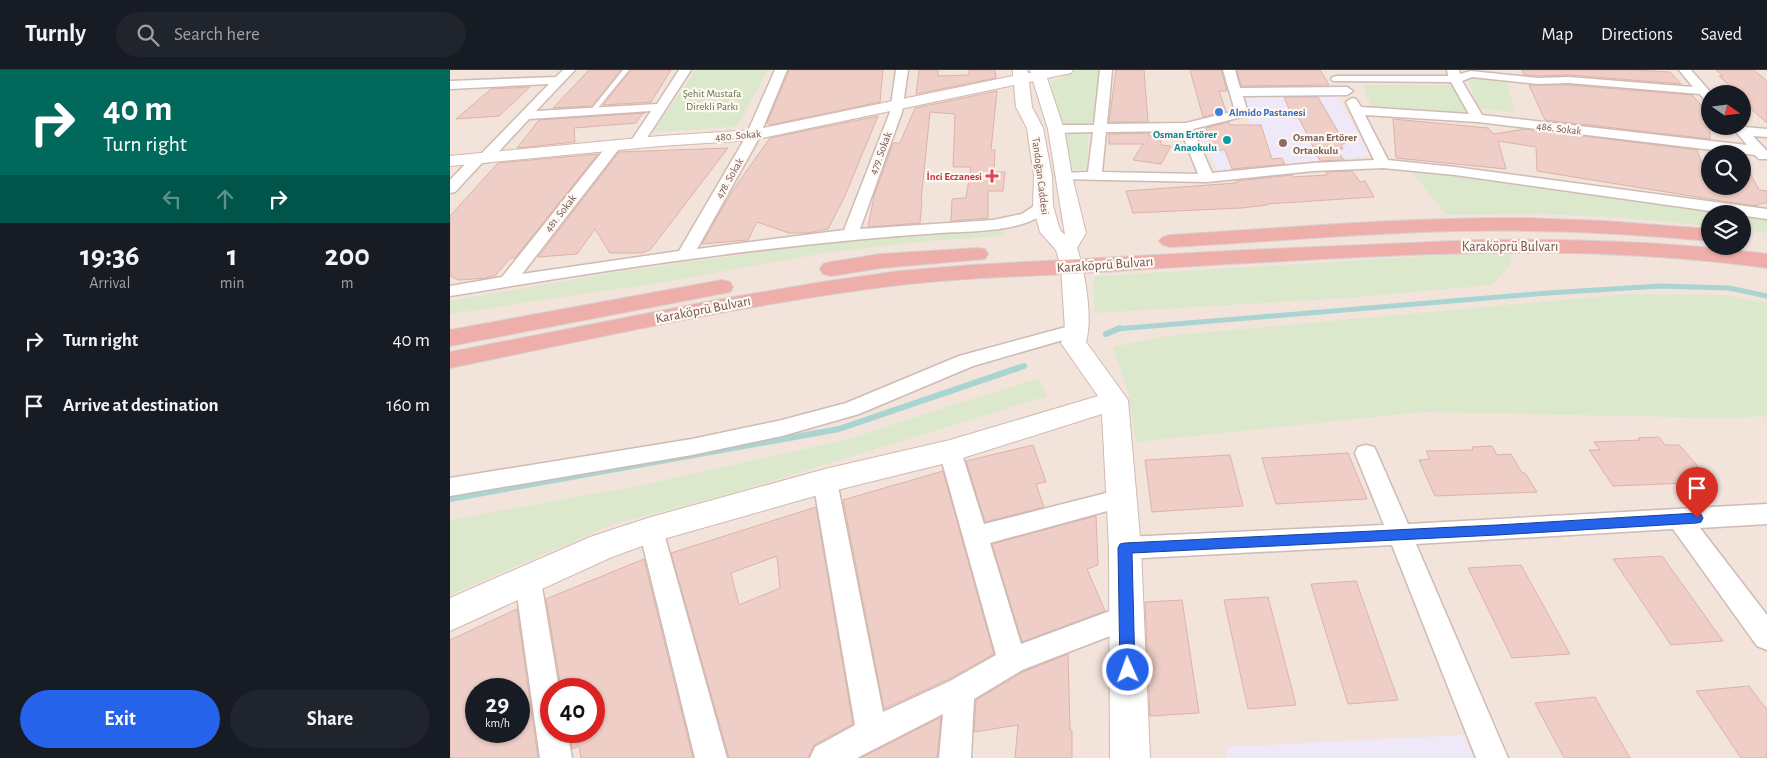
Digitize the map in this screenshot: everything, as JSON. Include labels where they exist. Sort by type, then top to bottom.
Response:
[{"type":"highway","name":"Karaköprü Bulvarı","points":[[450,360],[756,299],[1069,257],[1421,226],[1498,224],[1628,228],[1701,234]]},
{"type":"highway","points":[[1751,240],[1767,243]]},
{"type":"highway","name":"Karaköprü Bulvarı","points":[[450,338],[759,280],[881,261],[1513,245],[1578,246],[1691,252],[1767,261]]},
{"type":"highway","points":[[450,325],[572,304],[667,297]]},
{"type":"highway","points":[[450,377],[682,326],[756,299]]},
{"type":"street","points":[[450,189],[569,70]]},
{"type":"street","points":[[636,144],[685,70]]},
{"type":"street","name":"478. Sokak","points":[[684,256],[753,135],[781,70]]},
{"type":"street","name":"479. Sokak","points":[[850,234],[898,104],[902,70]]},
{"type":"street","name":"480. Sokak","points":[[450,161],[615,145],[753,135],[1029,74],[1066,70]]},
{"type":"street","points":[[1095,175],[1106,70]]},
{"type":"street","points":[[1056,129],[1186,128],[1242,113],[1229,70]]},
{"type":"street","points":[[1685,70],[1701,87]]},
{"type":"street","points":[[450,80],[467,73]]},
{"type":"street","points":[[1334,74],[1452,73],[1538,81],[1566,75],[1701,93]]},
{"type":"street","points":[[1452,73],[1478,118]]},
{"type":"street","name":"Tandoğan Caddesi","points":[[1029,74],[1056,129],[1063,176],[1076,233],[1069,257],[1077,330],[1073,342],[1115,400]]},
{"type":"street","name":"Tandoğan Caddesi","points":[[1029,74],[1024,107],[1035,128],[1043,176],[1043,206],[1050,232],[1069,257]]},
{"type":"street","points":[[1334,74],[1347,91],[1383,164]]},
{"type":"street","points":[[450,85],[558,80]]},
{"type":"street","points":[[1236,92],[1347,91]]},
{"type":"street","points":[[524,116],[660,107]]},
{"type":"street","name":"486. Sokak","points":[[1357,111],[1478,118],[1763,155]]},
{"type":"street","points":[[1186,128],[1207,178]]},
{"type":"street","points":[[1751,131],[1767,133]]},
{"type":"street","points":[[1745,135],[1763,155]]},
{"type":"street","name":"481. Sokak","points":[[506,282],[615,145]]},
{"type":"street","points":[[1063,176],[1207,178],[1313,167],[1383,164],[1465,172],[1767,214]]},
{"type":"street","points":[[450,290],[850,234],[993,225],[1027,218],[1043,206]]},
{"type":"street","points":[[450,486],[692,447],[782,428],[852,408],[966,361],[1077,330]]},
{"type":"street","points":[[450,615],[602,547],[650,530],[825,481],[950,451],[1115,400],[1125,548],[1130,758]]},
{"type":"street","points":[[950,451],[1012,661]]},
{"type":"street","points":[[1366,453],[1492,758]]},
{"type":"street","points":[[825,481],[872,732]]},
{"type":"street","points":[[976,536],[1122,498]]},
{"type":"street","points":[[1125,548],[1767,514]]},
{"type":"street","points":[[1679,519],[1767,637]]},
{"type":"street","points":[[650,530],[711,758]]},
{"type":"street","points":[[528,581],[543,678]]},
{"type":"street","points":[[826,758],[872,732],[960,691],[1012,661],[1126,617]]},
{"type":"street","points":[[956,758],[960,691]]},
{"type":"street","points":[[553,743],[556,758]]},
{"type":"lane","points":[[592,112],[626,70]]},
{"type":"shaded area","points":[[450,70],[1767,70],[1767,758],[450,758]]},
{"type":"shaded area","name":"Osman Ertörer Ortaokulu","points":[[1337,95],[1370,156],[1217,170],[1195,129],[1250,125],[1245,97]]},
{"type":"shaded area","points":[[1463,735],[1474,758],[1227,758],[1227,747]]},
{"type":"green space","name":"Şehit Mustafa Direkli Parkı","points":[[696,70],[768,70],[737,126],[665,132],[653,131]]},
{"type":"green space","points":[[1076,70],[1101,70],[1093,121],[1089,124],[1061,124],[1058,123],[1051,82]]},
{"type":"green space","points":[[1468,78],[1507,81],[1515,113],[1478,108]]},
{"type":"green space","points":[[1363,85],[1453,85],[1469,114],[1371,106]]},
{"type":"green space","points":[[1088,132],[1088,169],[1065,168],[1058,133]]},
{"type":"green space","points":[[1412,172],[1480,178],[1701,208],[1701,225],[1615,217],[1542,214],[1446,215]]},
{"type":"green space","points":[[1751,215],[1767,218],[1767,233],[1751,231]]},
{"type":"green space","points":[[1006,230],[1004,236],[928,241],[824,253],[664,282],[450,314],[450,301],[611,273],[854,239]]},
{"type":"green space","points":[[1510,251],[1511,264],[1492,285],[1346,298],[1094,313],[1094,277]]},
{"type":"green space","points":[[1629,294],[1724,295],[1767,303],[1767,416],[1726,418],[1422,412],[1136,442],[1128,391],[1113,347],[1166,336]]},
{"type":"green space","points":[[1038,378],[1047,396],[736,492],[613,524],[450,595],[450,520],[642,485],[845,440]]},
{"type":"building","points":[[589,70],[621,70],[592,106],[553,108]]},
{"type":"building","points":[[631,70],[671,70],[651,102],[603,105]]},
{"type":"building","points":[[789,70],[883,70],[880,102],[770,125],[767,123]]},
{"type":"building","points":[[919,70],[938,70],[938,76],[969,75],[969,70],[995,70],[996,78],[916,94]]},
{"type":"building","points":[[1116,70],[1144,70],[1148,122],[1109,122]]},
{"type":"building","points":[[1190,70],[1221,70],[1227,91],[1219,91],[1226,111],[1203,117]]},
{"type":"building","points":[[1237,70],[1320,70],[1329,85],[1241,86]]},
{"type":"building","points":[[1522,70],[1635,70],[1670,72],[1681,84],[1569,75],[1524,75]]},
{"type":"building","points":[[1716,70],[1754,70],[1767,81],[1767,123],[1751,109],[1751,85],[1729,85],[1719,76],[1723,76]]},
{"type":"building","points":[[1529,85],[1569,85],[1692,95],[1701,105],[1701,135],[1710,135],[1710,139],[1545,120]]},
{"type":"building","points":[[530,87],[499,116],[456,119],[491,89]]},
{"type":"building","points":[[997,91],[991,150],[995,150],[994,172],[1005,172],[1003,191],[988,191],[988,218],[951,221],[952,199],[966,198],[971,167],[953,167],[955,114],[930,112],[920,223],[868,227],[874,196],[893,143],[900,143],[915,108]]},
{"type":"building","points":[[1284,97],[1318,97],[1345,144],[1341,144],[1343,149],[1336,149],[1344,160],[1320,161],[1299,118],[1293,118]]},
{"type":"building","points":[[645,113],[642,114],[636,123],[574,128],[575,142],[517,148],[539,120]]},
{"type":"building","points":[[878,116],[844,198],[828,229],[807,233],[789,233],[757,222],[748,240],[702,244],[731,193],[770,138]]},
{"type":"building","points":[[1393,119],[1488,128],[1494,134],[1525,129],[1697,150],[1701,161],[1701,195],[1751,195],[1751,175],[1759,190],[1767,191],[1767,203],[1758,204],[1758,206],[1734,203],[1537,171],[1536,147],[1498,141],[1506,169],[1396,158]]},
{"type":"building","points":[[1229,122],[1230,125],[1261,125],[1272,159],[1282,158],[1285,164],[1232,169],[1225,150],[1212,150],[1206,128]]},
{"type":"building","points":[[1149,133],[1149,136],[1160,136],[1161,145],[1171,146],[1161,164],[1133,160],[1143,144],[1109,144],[1109,134]]},
{"type":"building","points":[[728,148],[650,250],[641,253],[610,253],[595,229],[577,254],[538,257],[619,152]]},
{"type":"building","points":[[598,154],[515,258],[510,258],[496,275],[486,278],[459,280],[450,276],[450,216],[498,163]]},
{"type":"building","points":[[1352,171],[1360,182],[1365,181],[1374,197],[1266,204],[1241,208],[1133,213],[1126,191],[1236,183],[1237,181],[1292,175],[1293,177],[1327,175],[1326,172]]},
{"type":"building","points":[[1659,437],[1665,445],[1679,445],[1712,482],[1613,486],[1589,450],[1600,450],[1594,442],[1640,440],[1638,438]]},
{"type":"building","points":[[1033,445],[1046,482],[1036,484],[1044,507],[985,522],[966,461]]},
{"type":"building","points":[[1492,446],[1497,455],[1511,454],[1522,473],[1525,473],[1537,492],[1435,496],[1419,460],[1430,459],[1426,451],[1473,450],[1472,447]]},
{"type":"building","points":[[1348,453],[1367,499],[1276,504],[1262,458]]},
{"type":"building","points":[[1230,455],[1243,506],[1152,512],[1145,460]]},
{"type":"building","points":[[943,471],[994,654],[949,679],[884,709],[843,500]]},
{"type":"building","points":[[816,507],[853,724],[814,745],[808,758],[729,758],[671,553]],"holes":[[[777,556],[780,588],[739,605],[731,573]]]},
{"type":"building","points":[[1096,516],[1098,565],[1087,569],[1105,611],[1022,642],[992,544]]},
{"type":"building","points":[[1662,556],[1723,641],[1671,645],[1613,559]]},
{"type":"building","points":[[644,559],[693,758],[581,758],[579,746],[572,749],[571,743],[605,743],[605,678],[559,678],[546,599]]},
{"type":"building","points":[[1521,565],[1570,654],[1512,658],[1468,568]]},
{"type":"building","points":[[1356,581],[1398,700],[1348,704],[1311,584]]},
{"type":"building","points":[[1268,597],[1296,705],[1248,709],[1224,600]]},
{"type":"building","points":[[1182,600],[1199,713],[1150,716],[1145,602]]},
{"type":"building","points":[[517,609],[527,678],[465,678],[465,743],[530,743],[530,701],[538,758],[450,758],[450,640]]},
{"type":"building","points":[[1068,654],[1072,758],[1015,758],[1018,725],[974,732],[976,700],[1023,672]]},
{"type":"building","points":[[1749,686],[1767,710],[1767,758],[1741,758],[1696,691]]},
{"type":"building","points":[[1595,697],[1630,758],[1564,758],[1535,703]]},
{"type":"building","points":[[941,717],[937,758],[861,758]]},
{"type":"waterway","points":[[1118,329],[1548,293],[1660,286],[1729,288],[1767,296]]},
{"type":"waterway","points":[[1106,334],[1118,329]]},
{"type":"waterway","points":[[450,499],[839,429],[1024,366]]},
{"type":"place","name":"Almido Pastanesi","points":[[1219,112]]},
{"type":"place","name":"Osman Ertörer Anaokulu","points":[[1227,140]]},
{"type":"place","name":"Osman Ertörer Ortaokulu","points":[[1283,143]]},
{"type":"place","name":"İnci Eczanesi","points":[[992,176]]},
{"type":"route","points":[[1128,670],[1125,548],[1497,530],[1697,518]]}]
